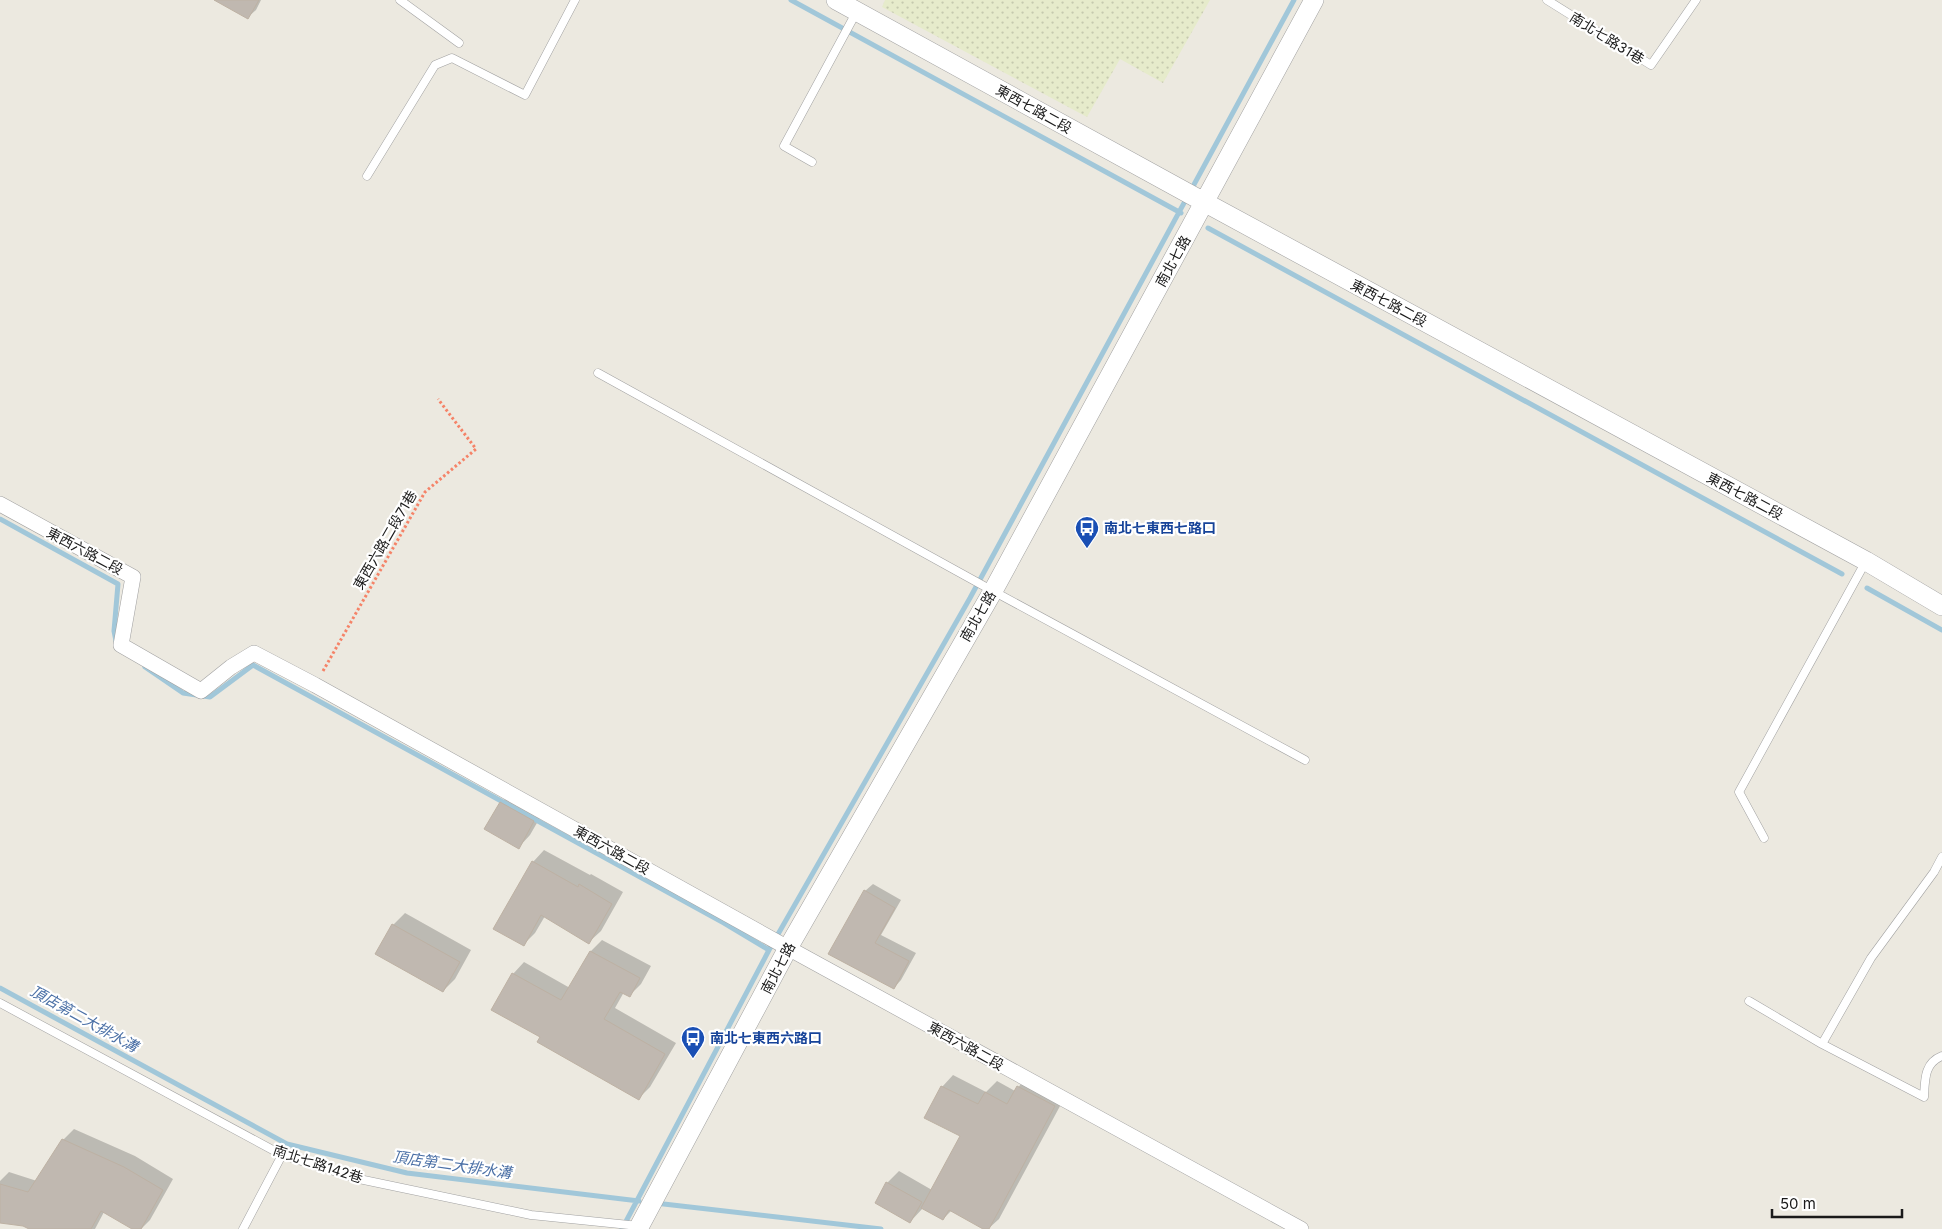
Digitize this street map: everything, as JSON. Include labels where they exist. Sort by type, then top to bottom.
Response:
[{"type":"street","name":"東西七路二段","points":[[836,0],[1866,561],[1942,606]]},
{"type":"street","name":"南北七路","points":[[639,1228],[788,948],[993,591],[1314,0]]},
{"type":"street","name":"東西六路二段","points":[[0,504],[133,577],[121,645],[201,691],[231,667],[254,653],[1302,1229]]},
{"type":"lane","points":[[400,0],[459,43]]},
{"type":"lane","points":[[367,176],[435,64],[452,58],[525,95],[575,0]]},
{"type":"lane","name":"南北七路31巷","points":[[1547,0],[1651,65],[1696,0]]},
{"type":"lane","points":[[812,162],[784,146],[856,11]]},
{"type":"lane","points":[[598,374],[1305,760]]},
{"type":"lane","points":[[1764,838],[1739,792],[1866,561]]},
{"type":"lane","points":[[1822,1044],[1871,958],[1934,872],[1942,857]]},
{"type":"lane","points":[[1934,872],[1942,876]]},
{"type":"lane","points":[[1749,1001],[1822,1044],[1924,1097],[1925,1073],[1933,1060],[1942,1056]]},
{"type":"lane","name":"南北七路142巷","points":[[0,1003],[282,1155],[359,1179],[531,1215],[639,1228]]},
{"type":"lane","points":[[243,1229],[282,1155]]},
{"type":"path","name":"東西六路二段71巷","points":[[315,685],[425,492],[476,449],[438,399]]},
{"type":"green space","points":[[885,0],[1210,0],[1163,83],[1120,59],[1087,117],[882,7]]},
{"type":"building","points":[[214,0],[259,0],[248,19]]},
{"type":"building","points":[[500,802],[534,821],[519,849],[484,829]]},
{"type":"building","points":[[532,861],[578,887],[579,884],[612,904],[589,944],[541,915],[524,946],[493,929]]},
{"type":"building","points":[[864,890],[895,908],[875,943],[909,961],[894,989],[828,954]]},
{"type":"building","points":[[392,924],[460,962],[443,992],[375,954]]},
{"type":"building","points":[[590,951],[640,978],[630,997],[620,992],[604,1019],[665,1054],[639,1100],[537,1042],[540,1037],[491,1010],[512,973],[561,1000]]},
{"type":"building","points":[[941,1086],[978,1104],[985,1092],[1007,1104],[1017,1086],[1055,1106],[989,1229],[983,1229],[949,1210],[943,1220],[921,1208],[960,1136],[924,1118]]},
{"type":"building","points":[[62,1139],[124,1167],[163,1190],[141,1229],[132,1229],[101,1211],[91,1229],[29,1229],[23,1226],[0,1223],[0,1184],[28,1192]]},
{"type":"building","points":[[886,1182],[922,1202],[910,1223],[875,1203]]},
{"type":"waterway","points":[[791,0],[1181,213]]},
{"type":"waterway","points":[[622,1229],[769,950],[970,598],[1294,0]]},
{"type":"waterway","points":[[1208,228],[1842,574]]},
{"type":"waterway","points":[[0,519],[118,584],[114,631],[116,641]]},
{"type":"waterway","points":[[1867,588],[1942,630]]},
{"type":"waterway","points":[[145,667],[183,693],[210,697],[253,665],[724,923],[769,950]]},
{"type":"waterway","name":"頂店第二大排水溝","points":[[0,988],[287,1144],[407,1173],[639,1201]]},
{"type":"waterway","name":"頂店第二大排水溝","points":[[655,1203],[881,1229]]},
{"type":"place","name":"南北七東西七路口","points":[[1087,549]]},
{"type":"place","name":"南北七東西六路口","points":[[693,1059]]}]
